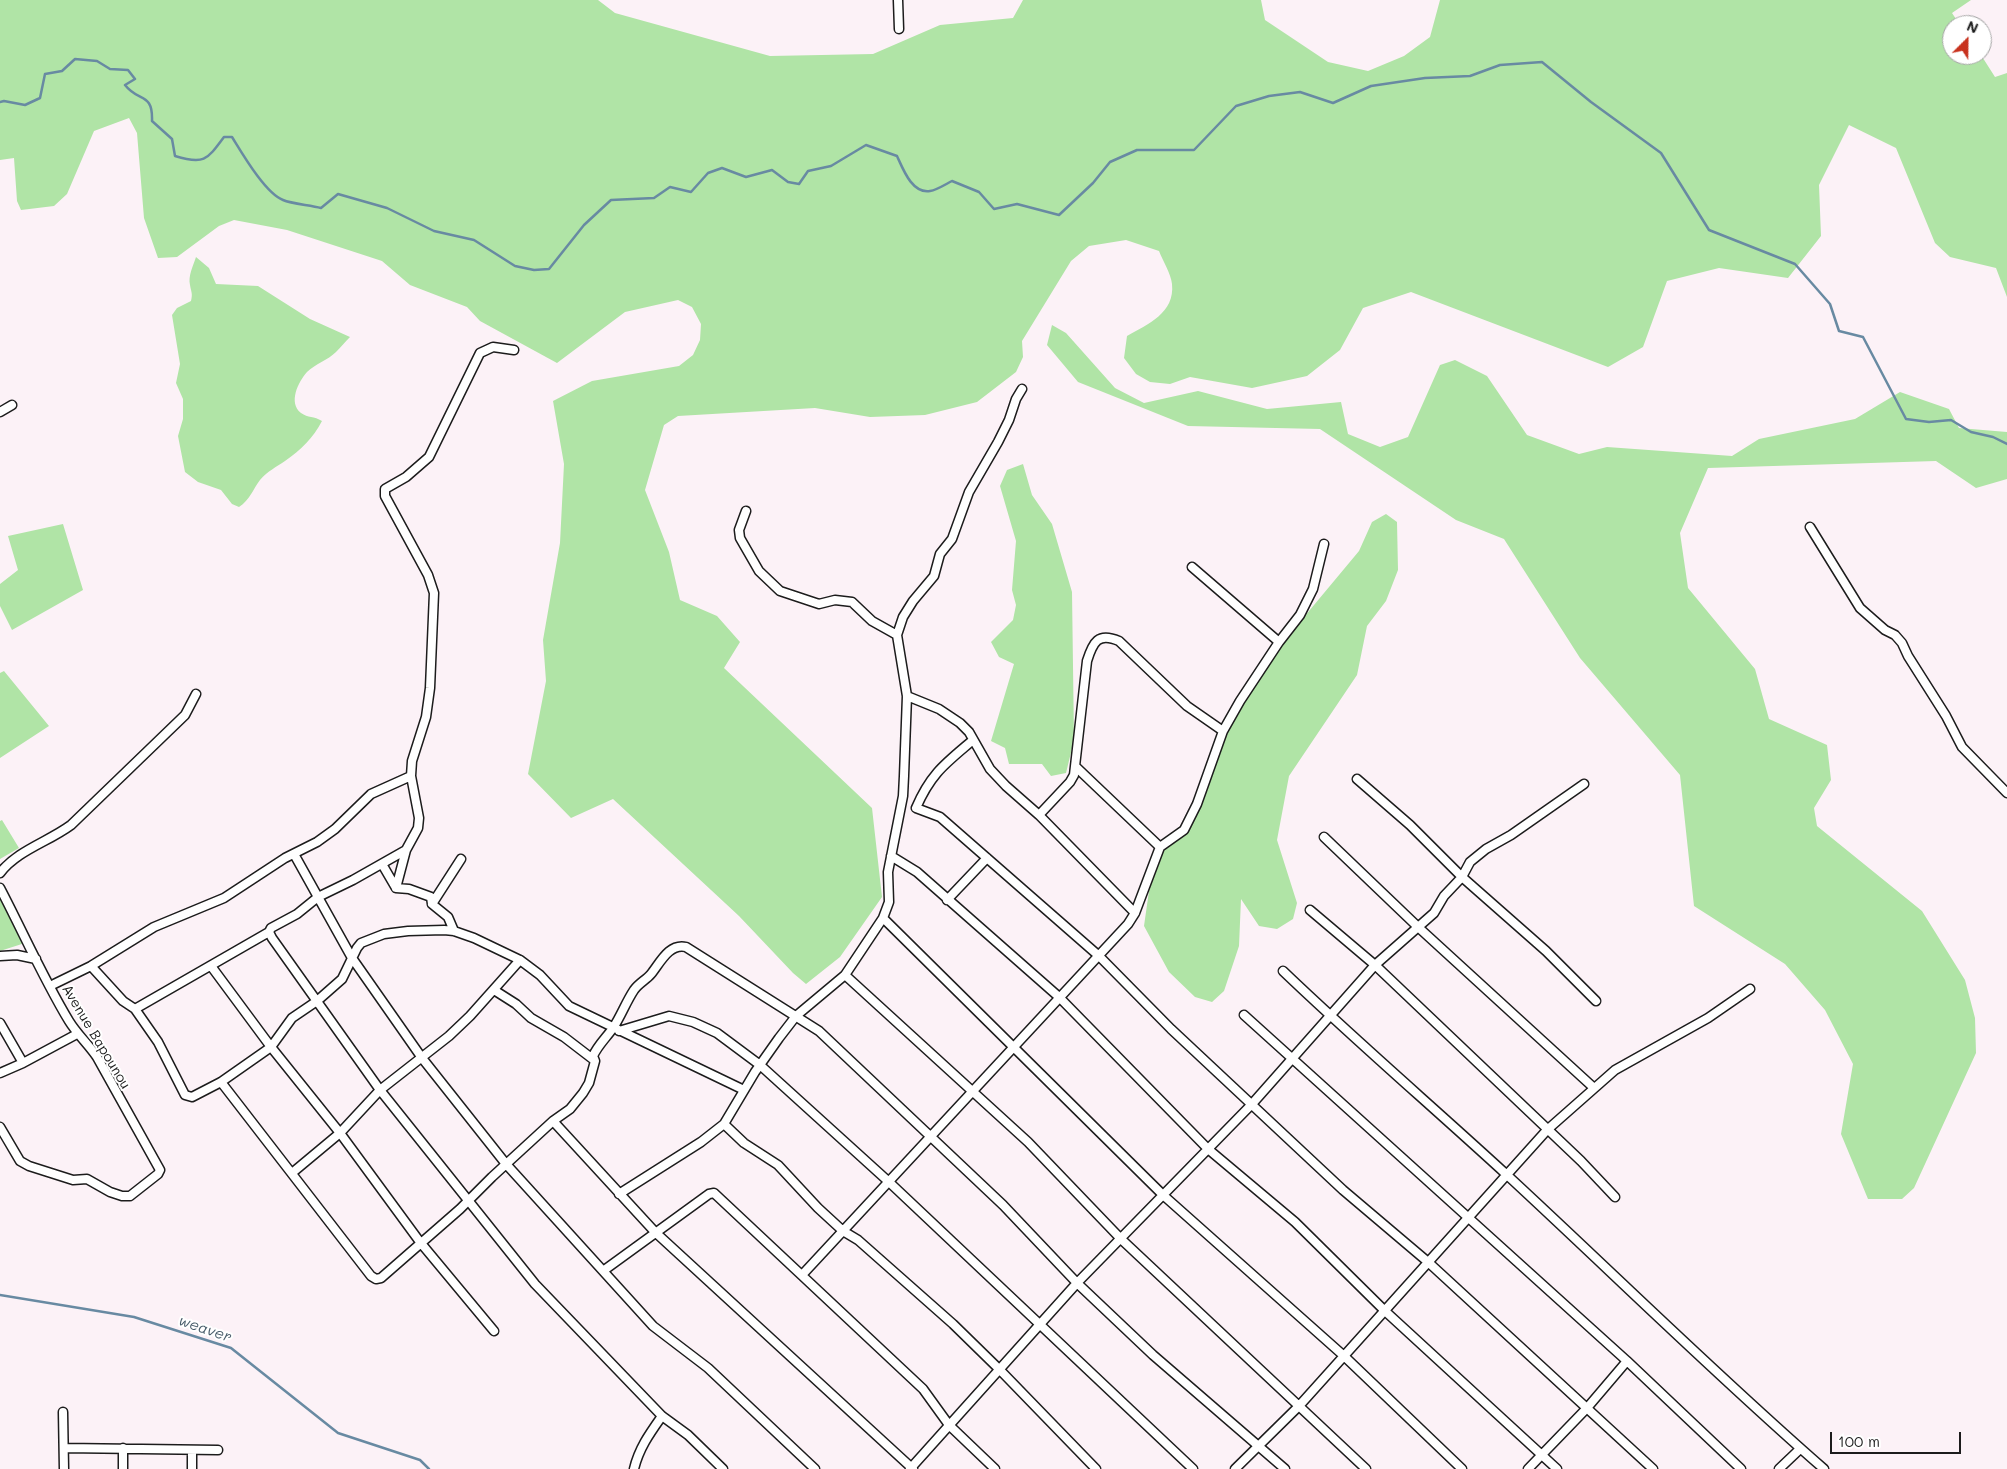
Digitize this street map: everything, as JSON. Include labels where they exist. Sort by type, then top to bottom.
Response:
[{"type":"street","points":[[898,0],[898,29]]},
{"type":"street","points":[[396,888],[406,850],[418,828],[419,818],[411,776],[412,761],[426,717],[430,688],[434,593],[428,575],[384,492],[387,487],[406,477],[429,457],[480,353],[493,347],[514,350]]},
{"type":"street","points":[[619,1194],[701,1142],[724,1124],[760,1065],[796,1016],[845,975],[883,918],[889,902],[887,885],[904,776],[906,696],[897,635],[903,617],[913,601],[934,576],[940,554],[952,539],[969,492],[998,442],[1009,420],[1016,399],[1022,390]]},
{"type":"street","points":[[0,412],[12,405]]},
{"type":"street","points":[[746,511],[739,530],[740,538],[759,571],[780,591],[819,604],[835,600],[852,602],[872,621],[897,635]]},
{"type":"street","points":[[1810,527],[1860,608],[1885,630],[1895,635],[1902,643],[1908,656],[1946,716],[1962,747],[2007,793]]},
{"type":"street","points":[[802,1275],[1128,924],[1135,913],[1160,847],[1184,830],[1197,804],[1223,731],[1240,700],[1300,615],[1313,589],[1324,544]]},
{"type":"street","points":[[1192,566],[1280,642]]},
{"type":"street","points":[[1039,815],[1070,782],[1076,767],[1087,661],[1092,646],[1100,638],[1109,637],[1119,641],[1187,706],[1223,731]]},
{"type":"street","points":[[0,873],[15,858],[56,837],[71,825],[185,715],[196,694]]},
{"type":"street","points":[[906,696],[949,715],[960,723],[974,740],[990,769],[1039,815],[1135,913]]},
{"type":"street","points":[[916,808],[925,787],[934,776],[974,740]]},
{"type":"street","points":[[1076,767],[1160,847]]},
{"type":"street","points":[[50,986],[91,966],[154,928],[224,898],[336,829],[371,794],[411,776]]},
{"type":"street","points":[[1357,779],[1410,825],[1462,877],[1546,951],[1596,1001]]},
{"type":"street","points":[[553,1121],[656,1232],[911,1468],[1077,1283],[1252,1104],[1375,965],[1434,913],[1444,896],[1462,877],[1470,862],[1486,849],[1511,835],[1584,784]]},
{"type":"street","points":[[901,803],[940,817],[1100,956],[1171,1029],[1343,1190],[1428,1262],[1653,1469]]},
{"type":"street","points":[[1324,837],[1418,927],[1594,1088]]},
{"type":"street","points":[[135,1009],[270,932],[271,928],[297,914],[318,896],[406,850]]},
{"type":"street","points":[[294,854],[352,958],[422,1058],[506,1164],[653,1326],[708,1368],[815,1469]]},
{"type":"street","points":[[891,856],[910,867],[1059,997],[1208,1150],[1295,1222],[1385,1311],[1557,1469]]},
{"type":"street","points":[[947,900],[987,858]]},
{"type":"street","points":[[432,904],[462,859]]},
{"type":"street","points":[[382,864],[396,888]]},
{"type":"street","name":"Avenue Bapounou","points":[[0,888],[77,1034],[97,1057],[122,1105],[160,1170],[158,1174],[130,1196],[122,1196],[110,1192],[86,1179],[73,1180],[29,1166],[20,1161],[0,1127]]},
{"type":"street","points":[[396,888],[409,889],[431,897],[432,904],[448,917],[454,931]]},
{"type":"street","points":[[1310,910],[1375,965],[1581,1161],[1615,1197]]},
{"type":"street","points":[[883,918],[1163,1195],[1344,1356],[1462,1469]]},
{"type":"street","points":[[91,966],[123,1001],[135,1009],[158,1042],[185,1095],[192,1097],[220,1082],[271,1048],[292,1018],[317,1001],[342,979],[361,943],[384,934],[408,931],[454,931],[474,938],[520,960],[540,975],[569,1006],[744,1090]]},
{"type":"street","points":[[270,932],[272,938],[380,1090],[535,1284],[662,1416],[688,1435],[724,1469]]},
{"type":"street","points":[[616,1030],[634,990],[650,975],[668,952],[680,946],[690,949],[819,1031],[1003,1205],[1077,1283],[1153,1355],[1286,1469]]},
{"type":"street","points":[[0,956],[17,955],[36,958]]},
{"type":"street","points":[[292,1173],[340,1133],[380,1090],[449,1036],[520,960]]},
{"type":"street","points":[[211,966],[271,1048],[340,1133],[420,1242],[494,1331]]},
{"type":"street","points":[[1283,971],[1507,1175],[1737,1393],[1824,1469]]},
{"type":"street","points":[[845,975],[1028,1142],[1121,1239],[1366,1469]]},
{"type":"street","points":[[1235,1469],[1298,1406],[1547,1130],[1615,1070],[1708,1018],[1750,988]]},
{"type":"street","points":[[494,990],[516,1004],[531,1018],[564,1037],[595,1061]]},
{"type":"street","points":[[1244,1015],[1627,1361],[1742,1469]]},
{"type":"street","points":[[595,1061],[592,1056],[597,1046],[616,1030],[669,1016],[693,1022],[717,1033],[760,1065],[889,1182],[1193,1469]]},
{"type":"street","points":[[0,1023],[23,1063]]},
{"type":"street","points":[[0,1074],[77,1034]]},
{"type":"street","points":[[220,1082],[371,1276],[376,1279],[385,1275],[553,1121],[570,1109],[583,1093],[595,1061]]},
{"type":"street","points":[[724,1124],[744,1143],[778,1165],[818,1208],[843,1231],[858,1240],[953,1324],[1096,1469]]},
{"type":"street","points":[[603,1271],[708,1194],[714,1193],[923,1389],[949,1425],[995,1469]]},
{"type":"street","points":[[1528,1469],[1587,1408],[1627,1361]]},
{"type":"street","points":[[64,1412],[64,1469]]},
{"type":"street","points":[[634,1469],[637,1456],[643,1444],[662,1416]]},
{"type":"street","points":[[64,1448],[218,1450]]},
{"type":"street","points":[[123,1448],[123,1469]]},
{"type":"street","points":[[1779,1469],[1800,1449]]},
{"type":"street","points":[[192,1450],[192,1469]]},
{"type":"green space","points":[[0,0],[598,0],[615,13],[770,56],[873,54],[940,25],[1013,18],[1023,0],[1261,0],[1265,20],[1328,62],[1368,71],[1404,56],[1430,37],[1440,0],[1971,0],[1952,13],[1953,15],[1942,15],[1942,65],[1987,65],[1995,77],[2007,73],[2007,297],[1996,268],[1950,257],[1935,243],[1896,148],[1849,125],[1819,185],[1821,236],[1788,278],[1719,268],[1667,281],[1643,347],[1608,367],[1411,292],[1363,308],[1340,350],[1307,376],[1252,388],[1190,377],[1170,384],[1150,382],[1136,374],[1124,358],[1127,336],[1151,322],[1165,310],[1172,294],[1172,284],[1169,272],[1159,251],[1126,240],[1089,246],[1071,261],[1022,341],[1023,357],[1016,372],[977,402],[925,415],[870,417],[815,408],[678,416],[664,425],[645,490],[669,552],[680,600],[717,616],[740,642],[724,668],[872,808],[882,897],[840,957],[806,984],[793,973],[739,916],[613,799],[571,818],[528,774],[546,681],[543,640],[560,543],[564,464],[553,401],[592,381],[679,366],[693,355],[700,340],[701,324],[692,307],[678,300],[625,312],[557,363],[480,321],[467,307],[410,285],[382,261],[287,230],[234,220],[219,226],[177,257],[158,258],[144,218],[137,133],[129,118],[94,131],[67,194],[54,206],[21,210],[17,201],[14,158],[0,160]]},
{"type":"green space","points":[[196,257],[209,268],[216,284],[258,286],[310,319],[350,337],[333,355],[307,372],[300,381],[295,398],[297,409],[304,415],[322,421],[311,438],[291,457],[263,477],[249,498],[239,507],[232,504],[221,490],[198,482],[185,472],[178,436],[183,419],[183,399],[176,383],[180,364],[172,315],[177,308],[191,301],[190,278]]},
{"type":"green space","points":[[1052,325],[1066,333],[1115,388],[1144,403],[1198,391],[1267,409],[1341,402],[1348,434],[1380,447],[1408,437],[1440,365],[1455,360],[1487,376],[1527,435],[1579,454],[1607,447],[1732,456],[1759,439],[1855,419],[1900,392],[1949,409],[1959,428],[2007,432],[2007,479],[1976,488],[1936,461],[1708,468],[1680,533],[1688,588],[1755,669],[1769,719],[1827,745],[1831,780],[1814,808],[1817,826],[1922,911],[1965,980],[1975,1018],[1976,1053],[1914,1188],[1902,1199],[1868,1199],[1841,1134],[1853,1064],[1825,1010],[1785,964],[1694,906],[1680,775],[1580,658],[1504,539],[1456,520],[1320,429],[1188,426],[1078,382],[1047,345]]},
{"type":"green space","points":[[1023,464],[1032,495],[1052,524],[1072,592],[1074,740],[1066,773],[1051,776],[1042,764],[1009,764],[1005,748],[991,741],[1014,664],[999,657],[991,642],[1013,620],[1016,605],[1012,590],[1016,541],[1000,486],[1007,470]]},
{"type":"green space","points":[[1386,514],[1397,522],[1398,570],[1386,601],[1367,626],[1357,675],[1289,776],[1277,840],[1297,903],[1293,919],[1277,929],[1259,926],[1241,899],[1239,946],[1224,991],[1212,1002],[1195,997],[1169,972],[1144,926],[1151,877],[1165,847],[1202,796],[1227,730],[1284,641],[1359,551],[1372,522]]},
{"type":"green space","points":[[63,524],[83,590],[12,630],[0,606],[0,584],[18,570],[8,536]]},
{"type":"green space","points":[[4,671],[49,726],[0,758],[0,673]]},
{"type":"green space","points":[[2,820],[19,848],[0,859],[0,821]]},
{"type":"green space","points":[[0,898],[25,943],[0,951]]},
{"type":"waterway","points":[[0,102],[25,105],[40,98],[45,74],[62,71],[75,59],[97,61],[110,69],[128,70],[135,79],[125,85],[130,91],[148,102],[152,112],[152,121],[172,139],[175,156],[199,160],[209,155],[224,137],[232,137],[262,181],[276,196],[283,200],[321,208],[338,194],[387,208],[434,231],[474,240],[515,266],[534,270],[549,269],[584,225],[611,200],[654,198],[670,187],[691,192],[708,173],[722,168],[746,177],[772,170],[788,182],[799,184],[808,171],[831,166],[866,145],[897,156],[909,180],[918,189],[930,191],[952,181],[979,192],[994,209],[1017,204],[1059,215],[1093,183],[1110,162],[1137,150],[1194,150],[1236,106],[1269,96],[1300,92],[1333,103],[1371,86],[1425,78],[1470,76],[1500,65],[1542,62],[1591,102],[1661,153],[1709,230],[1795,264],[1830,304],[1839,331],[1863,337],[1906,419],[1929,422],[1951,420],[1971,432],[1993,437],[2007,444]]},
{"type":"waterway","name":"weaver","points":[[0,1295],[134,1317],[231,1348],[338,1433],[420,1460],[429,1469]]}]
